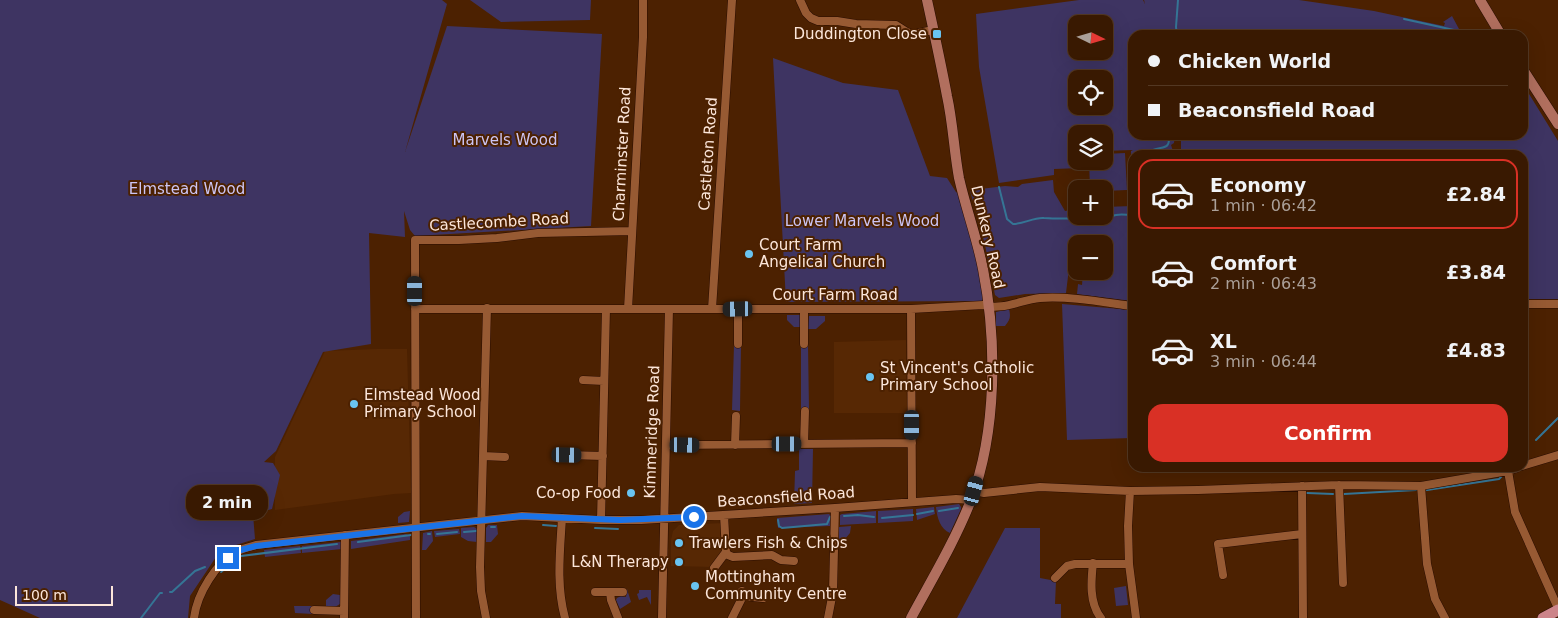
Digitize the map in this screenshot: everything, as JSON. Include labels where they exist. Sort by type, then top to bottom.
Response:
[{"type":"main road","points":[[1543,618],[1558,609]]},
{"type":"street","name":"Charminster Road","points":[[628,309],[643,0]]},
{"type":"street","name":"Castleton Road","points":[[712,309],[732,0]]},
{"type":"street","points":[[800,0],[806,13],[818,21],[892,24],[914,34],[933,30]]},
{"type":"street","name":"Dunkery Road","points":[[911,618],[953,541],[972,496],[984,453],[990,403],[991,355],[988,307],[980,257],[960,180],[948,97],[927,0]]},
{"type":"street","points":[[1482,1],[1498,30]]},
{"type":"street","points":[[1528,77],[1558,124]]},
{"type":"street","name":"Castlecombe Road","points":[[416,618],[415,240],[497,238],[538,233],[632,231]]},
{"type":"street","name":"Court Farm Road","points":[[415,309],[911,309],[983,305],[992,308],[1040,298],[1084,300],[1128,306]]},
{"type":"street","points":[[1528,304],[1558,304]]},
{"type":"street","points":[[486,618],[480,585],[487,308]]},
{"type":"street","points":[[601,520],[606,309]]},
{"type":"street","name":"Kimmeridge Road","points":[[661,618],[670,309]]},
{"type":"street","points":[[738,309],[738,344]]},
{"type":"street","points":[[804,309],[804,344]]},
{"type":"street","points":[[911,309],[912,502]]},
{"type":"street","points":[[583,380],[604,381]]},
{"type":"street","points":[[804,444],[805,410]]},
{"type":"street","points":[[735,445],[736,416]]},
{"type":"street","points":[[666,445],[912,443]]},
{"type":"street","points":[[567,455],[603,456]]},
{"type":"street","points":[[1528,464],[1558,455]]},
{"type":"street","points":[[483,456],[505,457]]},
{"type":"street","name":"Beaconsfield Road","points":[[194,618],[200,594],[220,565],[237,551],[256,546],[345,535],[522,516],[601,520],[724,515],[956,499],[984,493],[1049,487],[1130,491],[1339,485],[1422,486],[1484,472]]},
{"type":"street","points":[[1508,472],[1515,512],[1558,609]]},
{"type":"street","points":[[1339,485],[1343,583]]},
{"type":"street","points":[[1302,486],[1303,618]]},
{"type":"street","points":[[1422,486],[1427,564],[1436,599],[1446,618]]},
{"type":"street","points":[[1130,491],[1128,526],[1129,564],[1136,618]]},
{"type":"street","points":[[828,618],[832,592],[835,508]]},
{"type":"street","points":[[724,515],[729,555]]},
{"type":"street","points":[[562,518],[559,572],[565,618]]},
{"type":"street","points":[[1223,575],[1218,544],[1302,534]]},
{"type":"street","points":[[314,610],[344,615],[345,535]]},
{"type":"street","points":[[714,568],[729,555],[772,556],[781,560],[794,561]]},
{"type":"street","points":[[1093,563],[1092,599],[1101,618]]},
{"type":"street","points":[[1055,578],[1068,566],[1075,564],[1129,564]]},
{"type":"street","points":[[1055,565],[1061,572]]},
{"type":"street","points":[[596,592],[623,592]]},
{"type":"street","points":[[610,592],[618,618]]},
{"type":"street","points":[[732,618],[743,593],[763,598]]},
{"type":"shaded area","name":"St Vincent's Catholic Primary School","points":[[906,340],[907,413],[834,413],[834,342]]},
{"type":"shaded area","name":"Elmstead Wood Primary School","points":[[407,349],[411,493],[275,510],[275,457],[325,351]]},
{"type":"shaded area","points":[[723,523],[725,552],[714,567],[671,566],[671,540],[673,531],[679,525]]},
{"type":"green space","name":"Elmstead Wood","points":[[0,0],[442,0],[447,4],[405,152],[447,26],[602,34],[591,226],[415,236],[410,230],[404,211],[405,237],[369,233],[371,344],[323,352],[276,451],[264,462],[273,463],[280,475],[272,509],[253,514],[255,539],[233,546],[216,557],[190,596],[188,618],[40,618],[0,600]]},
{"type":"green space","points":[[470,0],[591,0],[590,20],[501,22]]},
{"type":"green space","points":[[1079,0],[1143,0],[1145,4],[1144,0],[1299,0],[1374,11],[1444,26],[1445,23],[1443,22],[1452,16],[1459,29],[1464,30],[1128,30],[1128,140],[1174,140],[1171,145],[1173,150],[1113,151],[1113,125],[1068,125],[1068,168],[1054,169],[1054,175],[999,183],[979,67],[976,14]]},
{"type":"green space","name":"Lower Marvels Wood","points":[[773,58],[843,83],[898,90],[930,176],[947,178],[956,192],[962,196],[975,243],[984,297],[982,301],[786,302]]},
{"type":"green space","points":[[1528,92],[1558,141],[1558,299],[1528,299],[1528,150],[1181,150],[1181,140],[1528,140]]},
{"type":"green space","points":[[1125,153],[1127,190],[1113,191],[1113,180],[1090,180],[1089,170],[1113,170],[1113,154]]},
{"type":"green space","name":"Lower Marvels Wood","points":[[1053,180],[1054,192],[1065,211],[1068,210],[1068,225],[1113,225],[1113,207],[1128,206],[1128,300],[1077,294],[1078,284],[1082,285],[1082,280],[1113,280],[1113,235],[1068,235],[1066,293],[1025,294],[999,298],[995,295],[985,245],[970,191],[1005,186],[1018,187],[1022,184]]},
{"type":"green space","points":[[1062,304],[1128,310],[1128,438],[1067,440]]},
{"type":"green space","points":[[1009,309],[1010,316],[1007,324],[1005,326],[996,326],[996,312]]},
{"type":"green space","points":[[787,315],[800,315],[801,327],[794,327],[787,320]]},
{"type":"green space","points":[[809,316],[825,316],[825,321],[816,329],[808,329]]},
{"type":"green space","points":[[734,345],[741,345],[740,411],[732,410]]},
{"type":"green space","points":[[801,345],[808,345],[809,410],[801,410]]},
{"type":"green space","points":[[799,449],[813,449],[812,503],[794,504],[795,471],[799,470]]},
{"type":"green space","points":[[959,504],[961,509],[950,533],[941,526],[936,507]]},
{"type":"green space","points":[[934,507],[935,514],[917,520],[916,509]]},
{"type":"green space","points":[[913,509],[913,521],[878,523],[878,511]]},
{"type":"green space","points":[[410,511],[409,522],[398,523],[398,517],[404,512]]},
{"type":"green space","points":[[876,511],[876,523],[840,525],[840,515],[842,514]]},
{"type":"green space","points":[[829,514],[831,516],[830,526],[778,528],[777,518]]},
{"type":"green space","points":[[488,525],[497,525],[498,534],[491,542],[486,542],[486,528]]},
{"type":"green space","points":[[851,526],[850,533],[845,539],[839,539],[839,527]]},
{"type":"green space","points":[[474,527],[477,529],[477,542],[468,541],[461,537],[461,528]]},
{"type":"green space","points":[[1005,528],[1040,528],[1040,578],[1056,581],[1055,604],[1061,604],[1061,618],[957,618]]},
{"type":"green space","points":[[459,529],[460,534],[435,537],[434,531]]},
{"type":"green space","points":[[432,531],[433,541],[426,550],[422,550],[423,533]]},
{"type":"green space","points":[[406,534],[410,536],[410,540],[351,549],[351,541]]},
{"type":"green space","points":[[341,542],[342,549],[302,553],[302,546]]},
{"type":"green space","points":[[300,546],[301,553],[265,557],[264,550]]},
{"type":"green space","points":[[1126,586],[1128,605],[1116,606],[1114,588]]},
{"type":"green space","points":[[627,589],[631,602],[620,609],[616,600],[621,596],[626,597]]},
{"type":"green space","points":[[639,590],[651,590],[651,605],[647,597],[639,600],[637,594]]},
{"type":"green space","points":[[333,594],[340,595],[340,604],[335,607],[326,607],[326,600]]},
{"type":"green space","points":[[294,606],[314,606],[313,614],[295,613]]},
{"type":"waterway","points":[[1176,30],[1178,0]]},
{"type":"waterway","points":[[1404,19],[1454,30]]},
{"type":"waterway","points":[[1153,150],[1167,145],[1169,140]]},
{"type":"waterway","points":[[999,187],[1007,219],[1013,224],[1040,218],[1068,218]]},
{"type":"waterway","points":[[1113,216],[1128,215]]},
{"type":"waterway","points":[[1536,440],[1558,418]]},
{"type":"waterway","points":[[1427,490],[1499,479],[1502,476]]},
{"type":"waterway","points":[[1344,494],[1416,490]]},
{"type":"waterway","points":[[1307,493],[1333,494]]},
{"type":"waterway","points":[[939,511],[958,508]]},
{"type":"waterway","points":[[917,514],[933,511]]},
{"type":"waterway","points":[[882,518],[913,515]]},
{"type":"waterway","points":[[844,516],[874,517]]},
{"type":"waterway","points":[[778,520],[779,526],[782,528],[827,524],[830,517]]},
{"type":"waterway","points":[[543,525],[556,526]]},
{"type":"waterway","points":[[595,528],[618,529]]},
{"type":"waterway","points":[[464,532],[476,531]]},
{"type":"waterway","points":[[437,534],[457,532]]},
{"type":"waterway","points":[[358,542],[411,535]]},
{"type":"waterway","points":[[221,572],[241,556],[337,544]]},
{"type":"waterway","points":[[170,592],[195,571],[205,567]]},
{"type":"waterway","points":[[141,618],[160,593],[162,593]]},
{"type":"place","name":"Duddington Close","points":[[937,34]]},
{"type":"place","name":"Court Farm Angelical Church","points":[[749,254]]},
{"type":"place","name":"St Vincent's Catholic Primary School","points":[[870,377]]},
{"type":"place","name":"Elmstead Wood Primary School","points":[[354,404]]},
{"type":"place","name":"Co-op Food","points":[[631,493]]},
{"type":"place","name":"Trawlers Fish & Chips","points":[[679,543]]},
{"type":"place","name":"L&N Therapy","points":[[679,562]]},
{"type":"place","name":"Mottingham Community Centre","points":[[695,586]]},
{"type":"route","points":[[228,558],[237,551],[256,546],[498,518],[540,516],[641,520],[694,517]]},
{"type":"park label","name":"Marvels Wood","points":[[505,140]]}]
